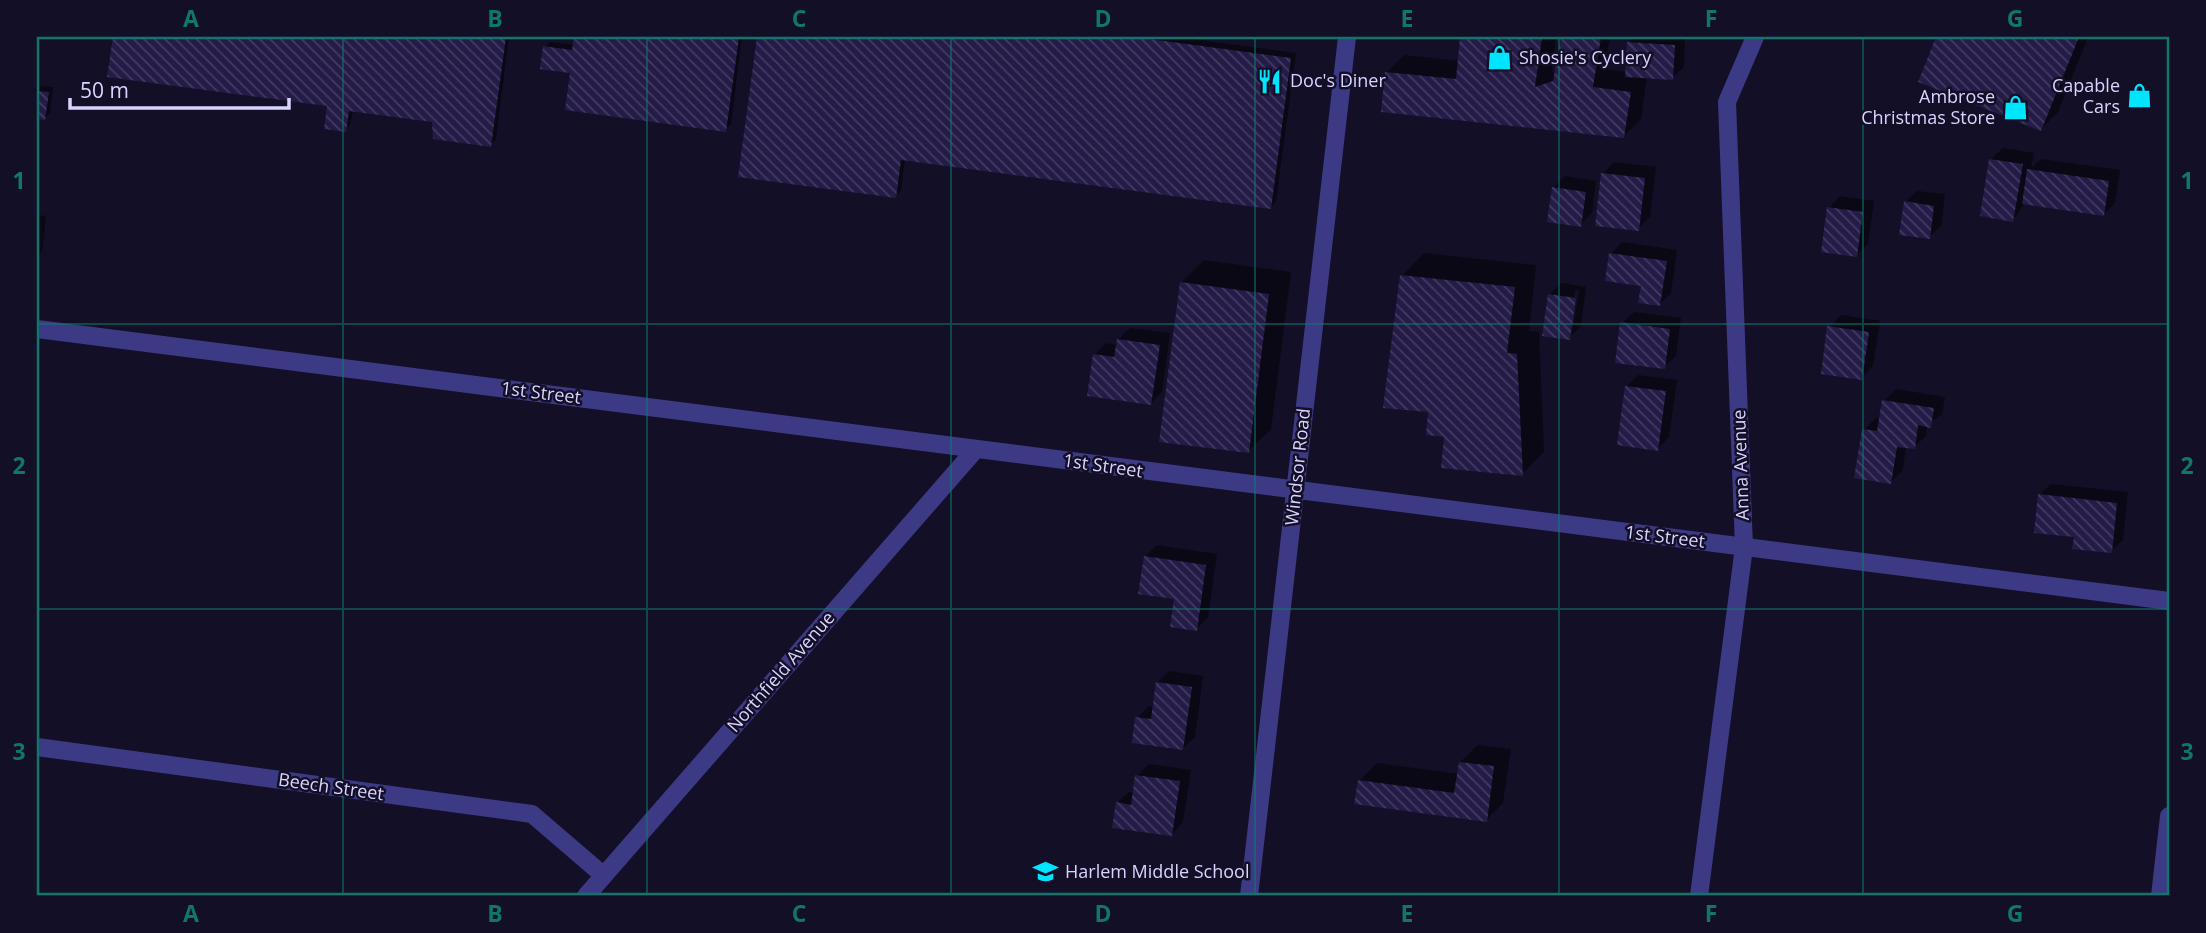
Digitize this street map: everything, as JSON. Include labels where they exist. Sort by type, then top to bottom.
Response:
[{"type":"street","name":"Windsor Road","points":[[1249,896],[1346,37]]},
{"type":"street","name":"Anna Avenue","points":[[1699,896],[1744,547],[1727,102],[1755,37]]},
{"type":"street","name":"1st Street","points":[[37,329],[2169,601]]},
{"type":"street","name":"Northfield Avenue","points":[[586,896],[976,449]]},
{"type":"street","name":"Beech Street","points":[[37,747],[533,814],[603,875]]},
{"type":"street","points":[[2160,896],[2169,816]]},
{"type":"building","points":[[113,37],[506,37],[491,147],[433,139],[432,122],[349,111],[346,132],[324,129],[327,106],[107,77]]},
{"type":"building","points":[[574,37],[739,37],[726,132],[565,110],[570,73],[540,69],[543,46],[572,50]]},
{"type":"building","points":[[757,37],[1135,37],[1291,58],[1271,209],[901,160],[896,198],[738,177]]},
{"type":"building","points":[[1460,37],[1542,37],[1535,87],[1553,81],[1561,37],[1601,37],[1593,87],[1631,92],[1624,138],[1381,112],[1385,72],[1456,79]]},
{"type":"building","name":"Ambrose Christmas Store","points":[[1936,37],[2079,37],[2041,131],[1918,82]]},
{"type":"building","points":[[1627,42],[1675,45],[1673,80],[1625,77]]},
{"type":"building","points":[[37,91],[49,92],[45,120],[37,119]]},
{"type":"building","points":[[1989,159],[2023,164],[2013,222],[1980,216]]},
{"type":"building","points":[[2027,169],[2109,181],[2104,216],[2022,204]]},
{"type":"building","points":[[1601,173],[1645,178],[1639,231],[1595,226]]},
{"type":"building","points":[[1552,187],[1586,192],[1581,227],[1547,222]]},
{"type":"building","points":[[1904,201],[1934,206],[1930,239],[1899,235]]},
{"type":"building","points":[[1827,207],[1863,212],[1857,257],[1821,252]]},
{"type":"building","points":[[1609,253],[1667,261],[1660,306],[1638,303],[1641,286],[1605,281]]},
{"type":"building","points":[[1400,275],[1515,287],[1507,353],[1517,354],[1523,476],[1441,468],[1444,437],[1426,435],[1428,412],[1383,408]]},
{"type":"building","points":[[1180,282],[1269,294],[1249,453],[1159,442]]},
{"type":"building","points":[[1548,294],[1576,298],[1570,340],[1542,336]]},
{"type":"building","points":[[1620,322],[1670,329],[1665,369],[1615,363]]},
{"type":"building","points":[[1827,326],[1869,332],[1862,380],[1821,374]]},
{"type":"building","points":[[1117,339],[1160,345],[1151,405],[1087,396],[1093,354],[1114,357]]},
{"type":"building","points":[[1625,386],[1666,391],[1658,451],[1617,445]]},
{"type":"building","points":[[1882,400],[1934,408],[1931,428],[1918,425],[1915,449],[1897,447],[1891,484],[1854,478],[1862,429],[1877,431]]},
{"type":"building","points":[[2038,494],[2117,503],[2112,553],[2072,549],[2074,537],[2034,533]]},
{"type":"building","points":[[1144,556],[1206,565],[1197,631],[1170,627],[1174,599],[1138,594]]},
{"type":"building","points":[[1156,682],[1192,687],[1183,750],[1132,743],[1135,717],[1151,719]]},
{"type":"building","points":[[1459,762],[1494,766],[1487,822],[1354,804],[1358,780],[1454,793]]},
{"type":"building","points":[[1135,775],[1180,781],[1172,836],[1112,828],[1116,802],[1131,805]]},
{"type":"place","name":"Shosie's Cyclery","points":[[1499,58]]},
{"type":"place","name":"Doc's Diner","points":[[1270,81]]},
{"type":"place","name":"Capable Cars","points":[[2140,96]]},
{"type":"place","name":"Ambrose Christmas Store","points":[[2015,107]]},
{"type":"place","name":"Harlem Middle School","points":[[1045,872]]}]
